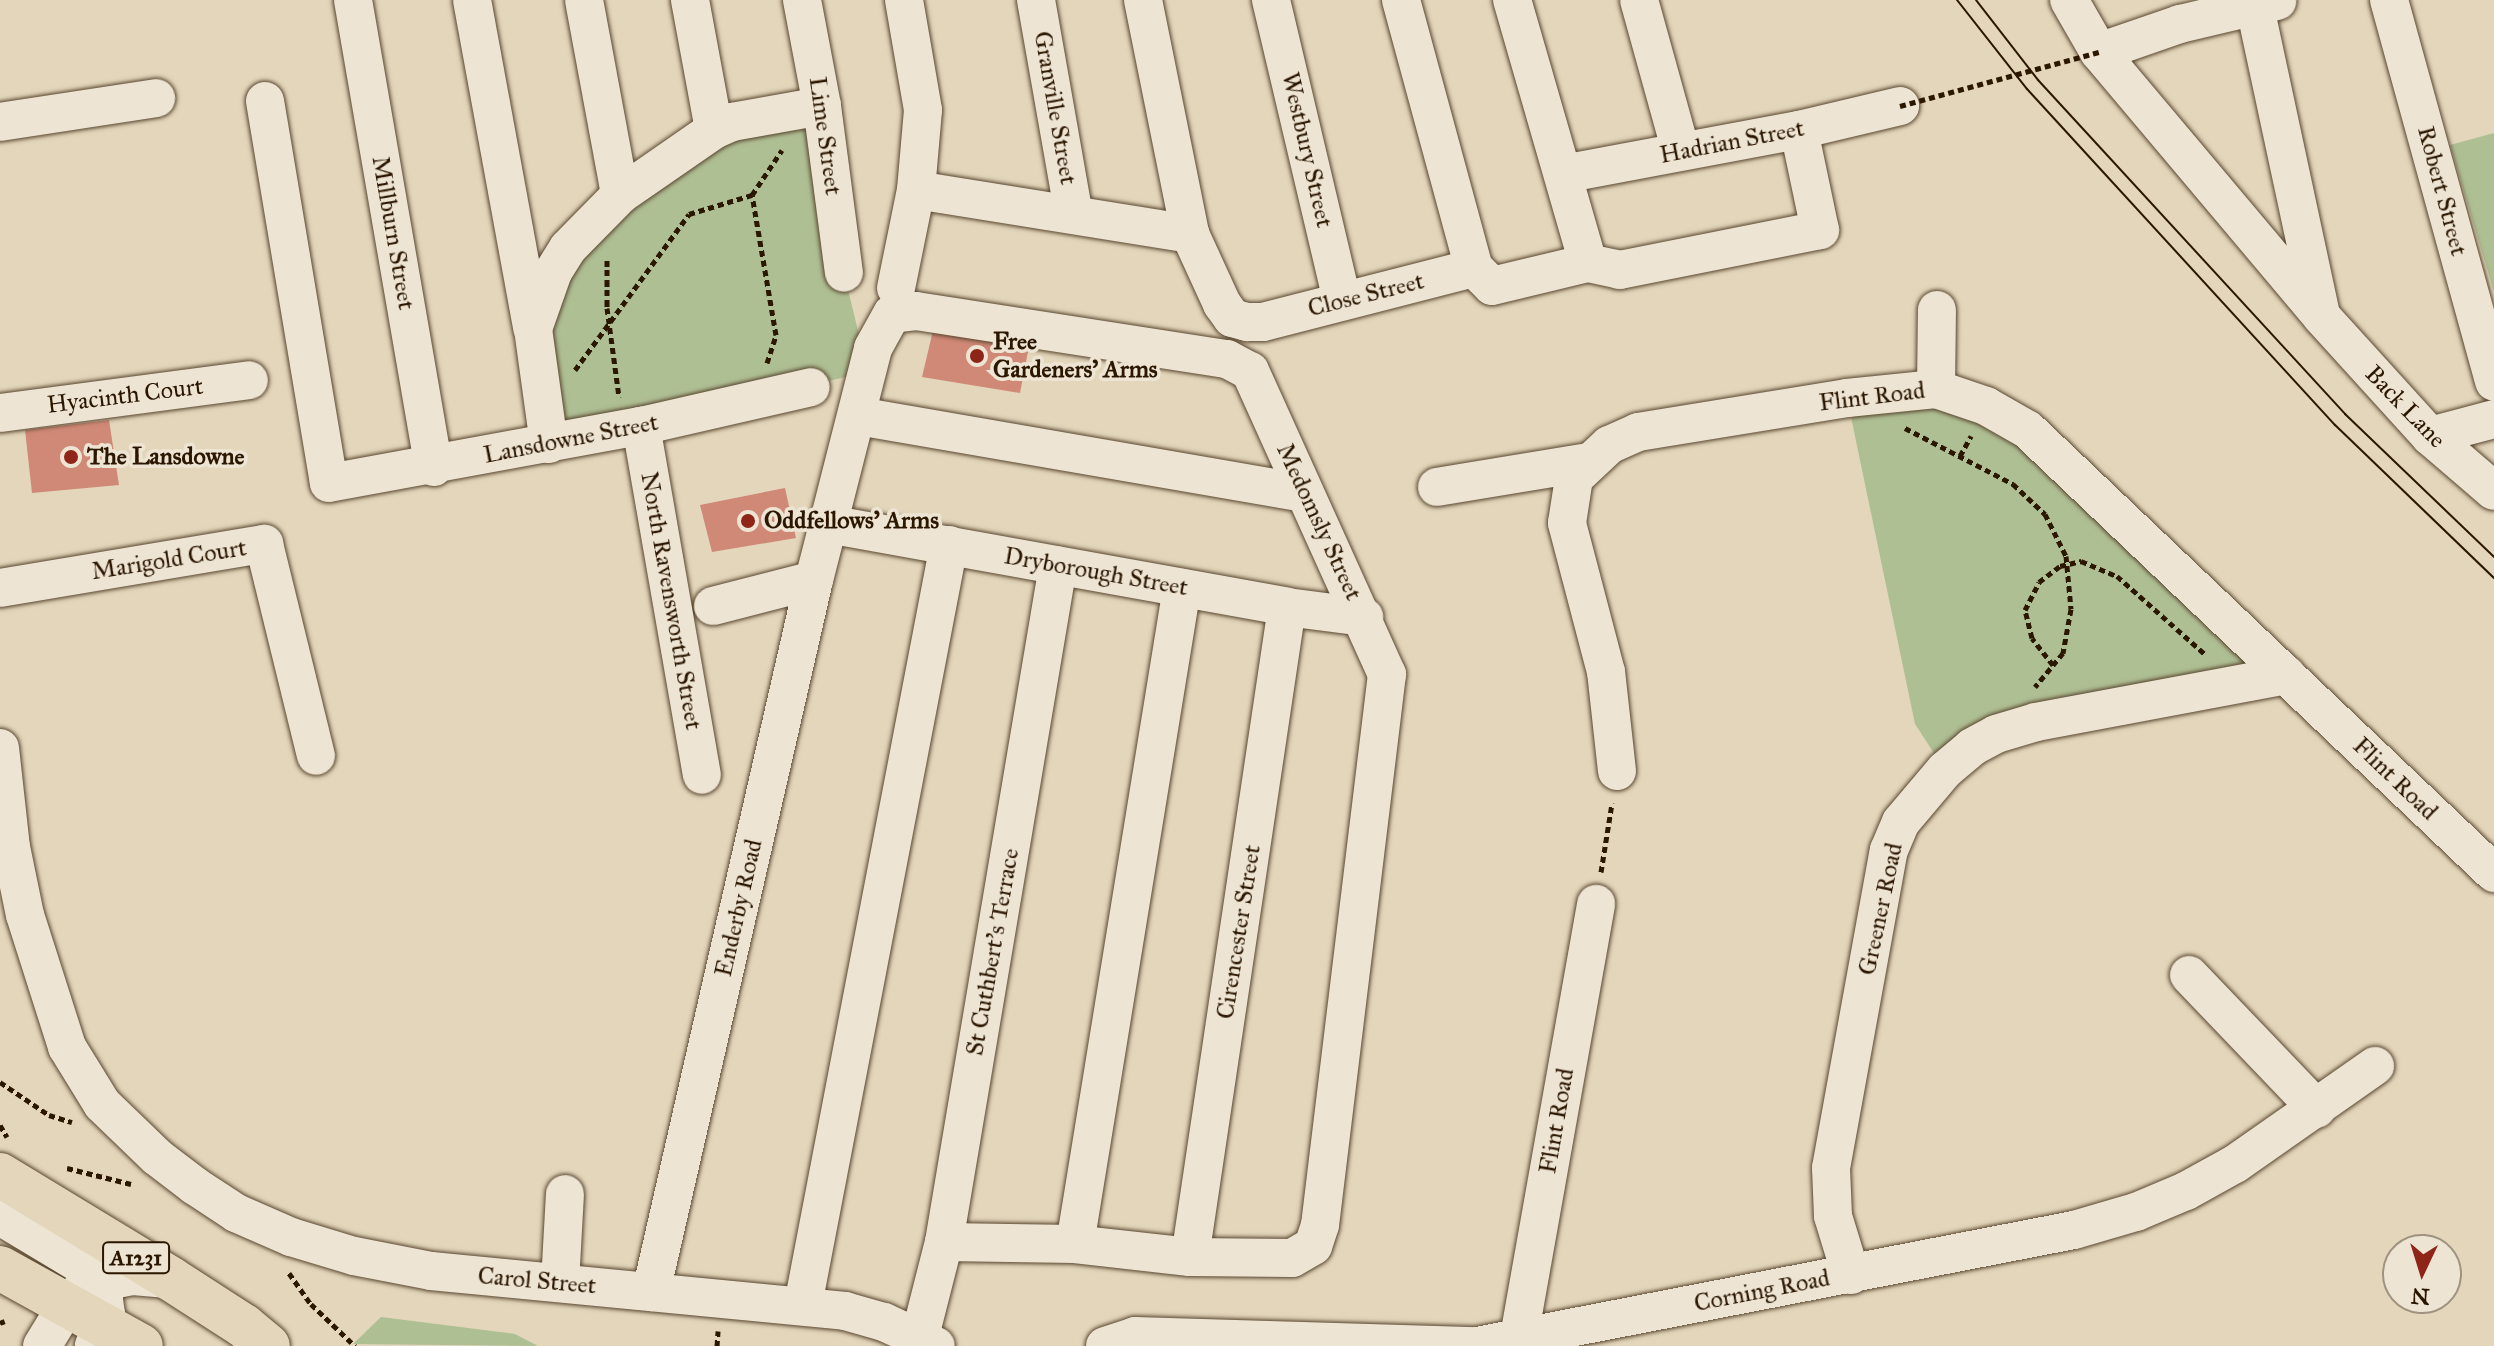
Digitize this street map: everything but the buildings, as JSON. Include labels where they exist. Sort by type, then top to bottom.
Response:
[{"type":"highway","name":"A1231","points":[[0,1175],[171,1279],[244,1326],[268,1346]]},
{"type":"highway","points":[[0,1268],[100,1321]]},
{"type":"street","name":"Millburn Street","points":[[353,0],[434,467]]},
{"type":"street","points":[[472,0],[533,329],[547,428]]},
{"type":"street","points":[[584,0],[614,201]]},
{"type":"street","points":[[690,0],[714,130]]},
{"type":"street","name":"Lime Street","points":[[802,0],[815,107],[844,273]]},
{"type":"street","points":[[896,288],[916,190],[923,110],[904,0]]},
{"type":"street","name":"Granville Street","points":[[1036,0],[1074,215]]},
{"type":"street","points":[[916,190],[1190,234],[1143,0]]},
{"type":"street","name":"Westbury Street","points":[[1271,0],[1342,300]]},
{"type":"street","points":[[1401,0],[1474,268],[1492,286],[1588,263],[1620,270],[1820,230],[1799,130]]},
{"type":"street","points":[[1512,0],[1588,263]]},
{"type":"street","points":[[1639,0],[1681,151]]},
{"type":"street","name":"Back Lane","points":[[2068,0],[2099,52],[2322,317],[2430,436],[2494,491]]},
{"type":"street","name":"Robert Street","points":[[2389,0],[2494,382]]},
{"type":"street","points":[[2099,52],[2180,12],[2268,3],[2322,317]]},
{"type":"street","points":[[0,122],[156,98]]},
{"type":"street","name":"Lansdowne Street","points":[[265,101],[329,483],[434,467],[547,428],[632,428],[811,387]]},
{"type":"street","name":"Hadrian Street","points":[[1563,174],[1799,130],[1900,106]]},
{"type":"street","points":[[533,329],[553,272],[568,248],[614,201],[714,130],[732,122],[815,107]]},
{"type":"street","name":"Close Street","points":[[1190,234],[1222,304],[1232,318],[1263,322],[1474,268]]},
{"type":"street","points":[[1936,389],[1937,310]]},
{"type":"street","name":"Enderby Road","points":[[651,1292],[814,580],[873,348],[892,314],[916,311],[1227,359],[1250,371]]},
{"type":"street","name":"Medomsly Street","points":[[1190,1257],[1292,1258],[1313,1246],[1320,1225],[1387,674],[1364,617],[1250,371]]},
{"type":"street","name":"Hyacinth Court","points":[[0,413],[249,380]]},
{"type":"street","name":"Flint Road","points":[[1617,771],[1606,672],[1567,523],[1574,478],[1609,445],[1638,432],[1847,398],[1936,389],[1986,406],[2028,430],[2494,873]]},
{"type":"street","points":[[858,416],[1304,493]]},
{"type":"street","points":[[2430,436],[2494,419]]},
{"type":"street","name":"North Ravensworth Street","points":[[632,428],[702,775]]},
{"type":"street","points":[[1437,487],[1588,462]]},
{"type":"street","name":"Dryborough Street","points":[[828,524],[1287,607],[1364,617]]},
{"type":"street","name":"Marigold Court","points":[[0,588],[264,544],[316,756]]},
{"type":"street","points":[[803,1305],[949,545]]},
{"type":"street","name":"St Cuthbert's Terrace","points":[[928,1341],[1058,566]]},
{"type":"street","points":[[713,606],[814,580]]},
{"type":"street","points":[[1075,1244],[1182,588]]},
{"type":"street","name":"Cirencester Street","points":[[1190,1257],[1287,607]]},
{"type":"street","name":"Greener Road","points":[[1851,1275],[1833,1216],[1831,1168],[1889,850],[1901,822],[1923,792],[1972,747],[1996,734],[2036,722],[2287,675]]},
{"type":"street","name":"Carol Street","points":[[0,748],[6,849],[67,1047],[102,1104],[157,1157],[236,1213],[291,1237],[354,1256],[431,1271],[803,1305],[845,1311],[928,1341]]},
{"type":"street","name":"Flint Road","points":[[1519,1337],[1596,904]]},
{"type":"street","points":[[2189,975],[2317,1109]]},
{"type":"street","name":"Corning Road","points":[[1105,1346],[1135,1336],[1477,1346],[2074,1230],[2136,1212],[2186,1191],[2235,1164],[2375,1066]]},
{"type":"street","points":[[560,1283],[565,1194]]},
{"type":"street","points":[[0,1216],[85,1267],[100,1321]]},
{"type":"street","points":[[944,1242],[1075,1244],[1190,1257]]},
{"type":"street","points":[[42,1346],[100,1321],[133,1276],[171,1279]]},
{"type":"path","points":[[1900,106],[2099,52]]},
{"type":"path","points":[[547,428],[609,324],[689,214],[752,195],[815,107]]},
{"type":"path","points":[[752,195],[776,335],[766,360],[773,396]]},
{"type":"path","points":[[614,201],[609,324],[632,428]]},
{"type":"path","points":[[1904,427],[2013,484],[2045,514],[2067,565],[2071,609],[2063,653],[1996,734]]},
{"type":"path","points":[[2053,665],[2032,638],[2025,610],[2039,582],[2067,565],[2081,561],[2117,576],[2243,684]]},
{"type":"path","points":[[1596,904],[1617,771]]},
{"type":"green space","points":[[822,106],[844,273],[868,372],[549,444],[544,296],[680,150]]},
{"type":"green space","points":[[2494,133],[2494,292],[2450,145]]},
{"type":"green space","points":[[1847,398],[1986,406],[2287,675],[2036,722],[1945,770],[1915,724]]},
{"type":"green space","points":[[381,1317],[515,1334],[538,1346],[353,1344]]},
{"type":"tram line","points":[[1957,0],[2027,89],[2335,425],[2494,578]]},
{"type":"tram line","points":[[1976,0],[2038,80],[2345,414],[2494,557]]},
{"type":"place","name":"Free Gardeners' Arms","points":[[977,356]]},
{"type":"place","name":"The Lansdowne","points":[[71,457]]},
{"type":"place","name":"Oddfellows' Arms","points":[[748,521]]}]
